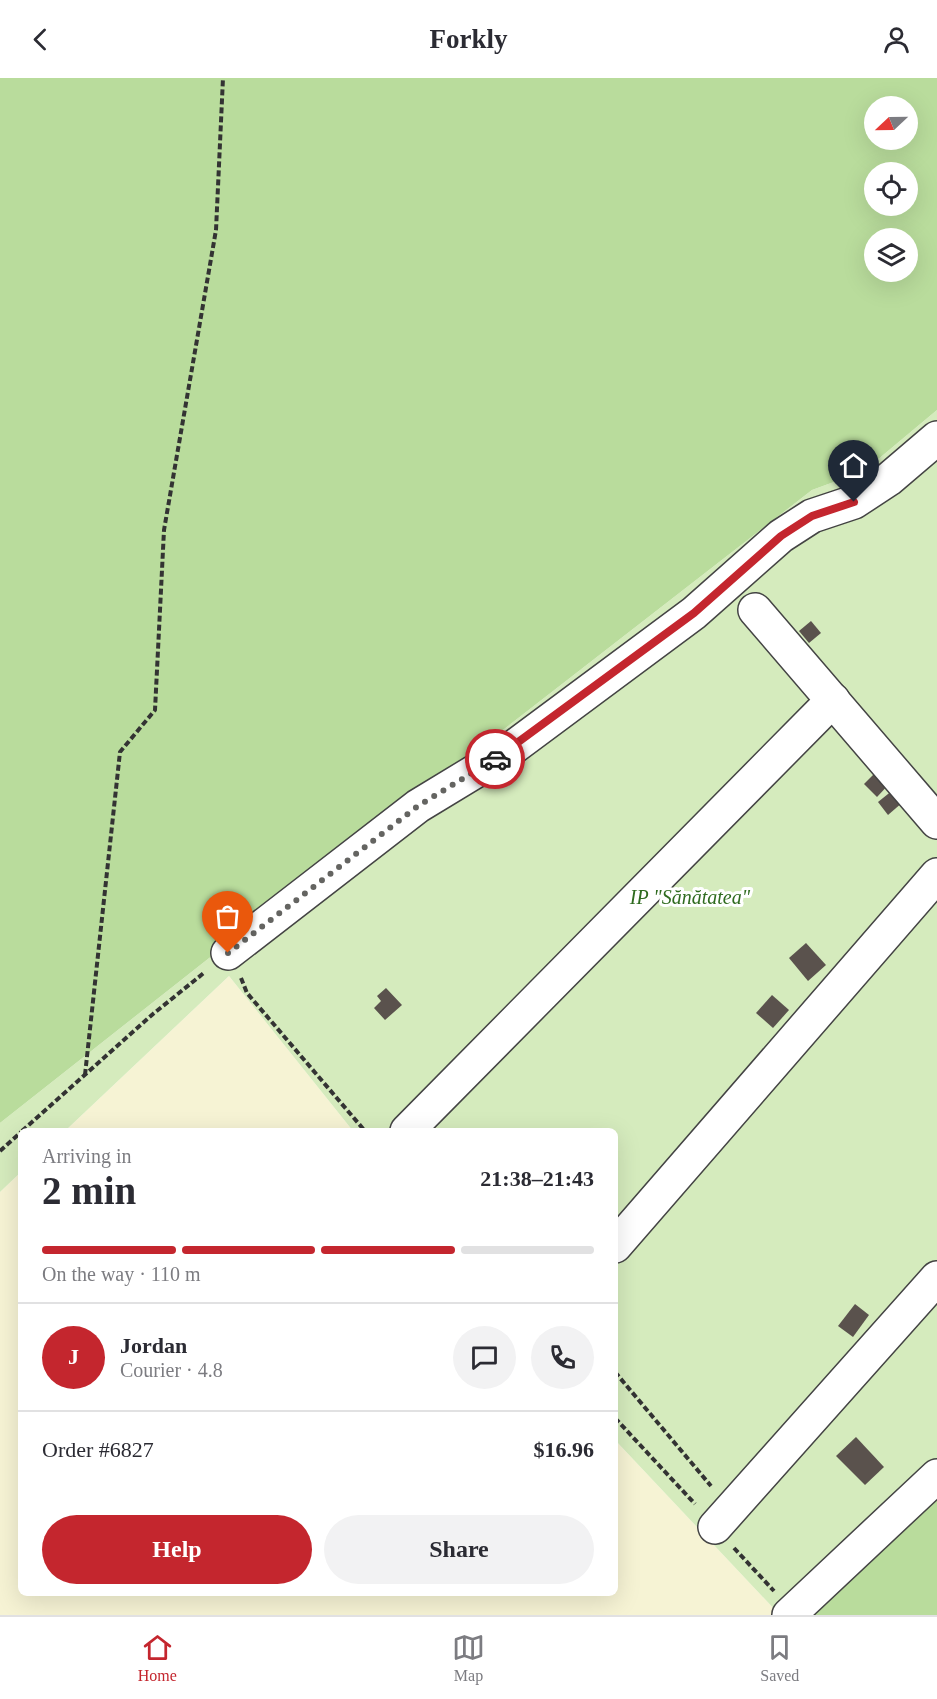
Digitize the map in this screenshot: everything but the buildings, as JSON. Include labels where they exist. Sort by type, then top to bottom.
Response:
[{"type":"street","points":[[228,953],[418,806],[507,752],[694,613],[781,536],[812,516],[854,502],[889,479],[937,438]]},
{"type":"street","points":[[755,610],[937,822]]},
{"type":"street","points":[[410,1128],[833,700]]},
{"type":"street","points":[[618,1243],[937,875]]},
{"type":"street","points":[[723,1518],[937,1278]]},
{"type":"street","points":[[789,1615],[937,1476]]},
{"type":"path","points":[[85,1075],[120,752],[155,710],[164,530],[216,230],[223,78]]},
{"type":"path","points":[[26,1128],[153,1014],[228,953],[248,993],[362,1128]]},
{"type":"path","points":[[0,1151],[18,1135]]},
{"type":"path","points":[[618,1376],[723,1518]]},
{"type":"shaded area","points":[[229,976],[351,1128],[68,1128]]},
{"type":"shaded area","points":[[18,1175],[18,1596],[618,1596],[618,1443],[777,1612],[775,1615],[0,1615],[0,1192]]},
{"type":"green space","points":[[0,78],[937,78],[937,410],[864,471],[812,490],[0,1123]]},
{"type":"green space","name":"IP \"Sănătatea\"","points":[[937,410],[937,1491],[777,1612],[618,1443],[618,1128],[351,1128],[229,976],[68,1128],[18,1128],[18,1175],[0,1192],[0,1123],[812,490],[864,471]]},
{"type":"green space","points":[[937,1491],[937,1615],[810,1615]]},
{"type":"way so far","points":[[228,953],[418,806],[495,759]]},
{"type":"route","points":[[495,759],[694,613],[781,536],[812,516],[854,502]]}]
